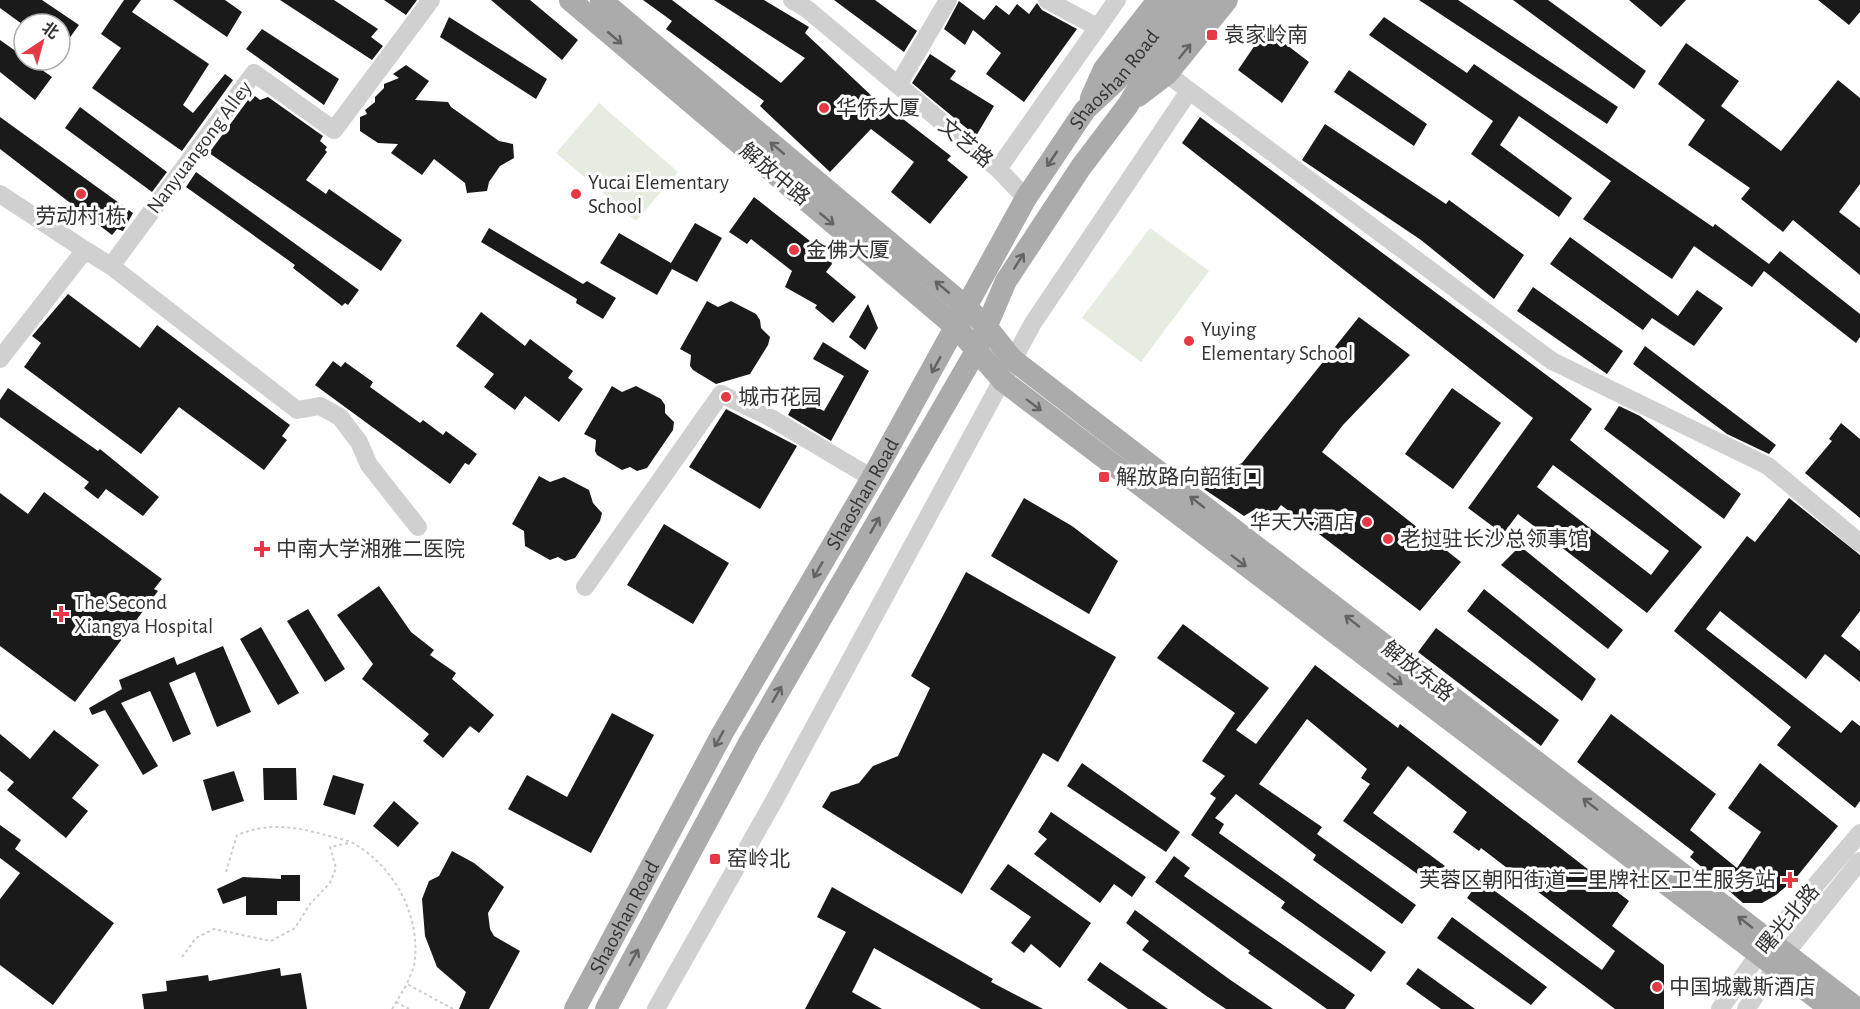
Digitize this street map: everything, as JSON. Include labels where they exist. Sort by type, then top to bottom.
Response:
[{"type":"main road","name":"解放中路","points":[[570,0],[957,328],[976,351]]},
{"type":"main road","name":"解放中路","points":[[601,0],[986,326]]},
{"type":"main road","points":[[1085,110],[1104,69],[1158,0]]},
{"type":"main road","name":"Shaoshan Road","points":[[575,1009],[722,734],[872,478],[957,328],[965,306],[1026,198],[1085,110],[1116,81],[1180,0]]},
{"type":"main road","points":[[1128,105],[1167,74],[1221,2]]},
{"type":"main road","points":[[1128,105],[1152,64],[1221,2]]},
{"type":"main road","name":"Shaoshan Road","points":[[606,1009],[749,743],[976,351],[1006,281],[1081,167],[1128,105]]},
{"type":"main road","name":"解放东路","points":[[986,326],[1012,359],[1772,954],[1831,1009]]},
{"type":"main road","name":"解放东路","points":[[976,351],[1003,381],[1772,954],[1858,1009]]},
{"type":"street","name":"Nanyuangong Alley","points":[[111,266],[255,73],[334,130],[432,0]]},
{"type":"street","name":"文艺路","points":[[792,0],[807,9],[998,169],[1026,198]]},
{"type":"street","points":[[898,85],[948,0]]},
{"type":"street","points":[[1047,0],[1097,27]]},
{"type":"street","points":[[998,169],[1117,0]]},
{"type":"street","points":[[1167,74],[1552,361],[1767,466],[1860,543]]},
{"type":"street","points":[[656,1009],[1003,381],[1012,359],[1033,323],[1189,91]]},
{"type":"street","points":[[0,194],[111,266],[297,410],[320,406],[340,417],[359,442],[369,465],[418,526]]},
{"type":"street","points":[[0,359],[85,250]]},
{"type":"street","points":[[585,587],[721,394],[771,418],[872,478]]},
{"type":"street","name":"曙光北路","points":[[1720,1009],[1856,859],[1860,833]]},
{"type":"street","name":"曙光北路","points":[[1746,1009],[1772,954]]},
{"type":"path","points":[[226,872],[237,835],[251,829],[275,826],[303,828],[352,843],[392,878],[407,904],[414,934],[416,960],[407,984],[392,1009]]},
{"type":"path","points":[[182,957],[196,938],[214,928],[271,941],[294,928],[310,904],[330,883],[336,868],[330,847],[352,843]]},
{"type":"path","points":[[407,984],[453,1009]]},
{"type":"path","points":[[396,1002],[409,1009]]},
{"type":"shaded area","points":[[599,103],[678,172],[636,221],[556,153]]},
{"type":"shaded area","points":[[1150,228],[1209,271],[1141,362],[1082,318]]},
{"type":"building","points":[[0,0],[42,0],[60,12],[12,12],[12,17],[0,8]]},
{"type":"building","points":[[124,0],[141,0],[132,12],[209,64],[183,105],[193,113],[225,74],[233,80],[182,151],[92,88],[121,48],[101,34]]},
{"type":"building","points":[[173,0],[225,0],[242,12],[227,37]]},
{"type":"building","points":[[280,0],[334,0],[378,29],[371,37],[383,46],[372,60]]},
{"type":"building","points":[[384,0],[417,0],[406,15]]},
{"type":"building","points":[[491,0],[530,0],[578,40],[562,60]]},
{"type":"building","points":[[643,0],[672,0],[781,83],[805,58],[714,0],[764,0],[809,27],[805,33],[892,115],[894,112],[951,156],[947,160],[968,177],[930,224],[891,192],[914,162],[871,129],[830,172],[760,106],[764,101],[666,29],[672,21]]},
{"type":"building","points":[[834,0],[875,0],[917,31],[904,52]]},
{"type":"building","points":[[1419,0],[1458,0],[1618,107],[1607,124]]},
{"type":"building","points":[[1513,0],[1548,0],[1646,71],[1634,89]]},
{"type":"building","points":[[1629,0],[1686,0],[1661,27]]},
{"type":"building","points":[[1818,0],[1860,0],[1860,12],[1849,25]]},
{"type":"building","points":[[959,1],[984,20],[996,5],[1009,15],[1017,4],[1029,14],[1037,3],[1042,10],[1077,29],[1024,102],[986,74],[1001,53],[973,30],[965,45],[944,29]]},
{"type":"building","points":[[449,17],[547,79],[536,99],[440,37]]},
{"type":"building","points":[[1384,17],[1467,73],[1474,64],[1713,227],[1715,224],[1769,264],[1780,251],[1860,314],[1860,337],[1856,343],[1764,271],[1752,287],[1694,246],[1672,279],[1583,219],[1611,181],[1519,116],[1500,145],[1572,198],[1559,217],[1471,154],[1493,121],[1369,35]]},
{"type":"building","points":[[72,20],[79,25],[72,35]]},
{"type":"building","points":[[262,29],[339,79],[324,105],[246,49]]},
{"type":"building","points":[[1266,29],[1309,62],[1282,103],[1238,70]]},
{"type":"building","points":[[0,40],[12,48],[12,72],[45,72],[52,77],[35,100],[0,72]]},
{"type":"building","points":[[1686,43],[1739,81],[1721,106],[1781,151],[1838,80],[1860,98],[1860,184],[1839,212],[1860,228],[1860,275],[1793,220],[1783,232],[1741,199],[1750,188],[1688,145],[1705,120],[1658,84]]},
{"type":"building","points":[[930,54],[956,71],[950,79],[994,106],[976,136],[912,83]]},
{"type":"building","points":[[406,65],[429,81],[415,100],[448,102],[451,107],[499,141],[513,144],[514,158],[500,166],[489,182],[487,191],[467,193],[465,183],[434,159],[422,175],[391,153],[398,144],[378,143],[360,131],[360,117],[367,114],[365,110],[375,102],[375,97],[384,88],[384,84],[399,78],[393,74]]},
{"type":"building","points":[[1349,70],[1427,124],[1414,146],[1334,92]]},
{"type":"building","points":[[255,96],[260,100],[268,97],[323,136],[320,141],[327,147],[325,150],[327,152],[306,180],[326,194],[329,189],[402,240],[381,271],[209,153],[248,100],[250,102]]},
{"type":"building","points":[[80,107],[167,172],[152,192],[65,128]]},
{"type":"building","name":"劳动村1栋","points":[[0,117],[133,213],[123,231],[117,229],[112,235],[0,149]]},
{"type":"building","points":[[1200,117],[1592,409],[1570,440],[1702,547],[1647,613],[1518,514],[1503,534],[1468,508],[1533,418],[1182,143]],"holes":[[[1553,465],[1669,551],[1651,575],[1537,487]]]},
{"type":"building","points":[[1325,124],[1446,204],[1449,200],[1524,255],[1494,299],[1421,240],[1302,160]]},
{"type":"building","points":[[196,172],[359,290],[348,305],[345,303],[342,306],[293,268],[295,265],[186,187]]},
{"type":"building","name":"金佛大厦","points":[[754,197],[829,256],[832,264],[826,272],[856,297],[833,323],[815,308],[817,305],[785,287],[792,271],[751,239],[747,244],[729,232]]},
{"type":"building","points":[[695,223],[722,238],[697,282],[672,269],[657,295],[600,263],[619,233],[671,263]]},
{"type":"building","points":[[489,228],[583,284],[587,281],[616,298],[603,319],[576,303],[577,299],[481,242]]},
{"type":"building","points":[[1570,237],[1678,316],[1697,290],[1723,308],[1694,346],[1652,318],[1643,330],[1550,264]]},
{"type":"building","points":[[1533,287],[1623,351],[1607,374],[1517,311]]},
{"type":"building","points":[[68,294],[140,348],[157,325],[290,425],[282,436],[287,440],[264,470],[179,407],[141,454],[24,367],[41,343],[32,336]]},
{"type":"building","points":[[707,301],[718,307],[731,301],[756,314],[760,320],[761,328],[770,337],[768,345],[750,374],[716,384],[690,366],[691,355],[680,349]]},
{"type":"building","points":[[868,304],[878,328],[865,350],[849,337]]},
{"type":"building","points":[[481,312],[525,346],[530,339],[573,371],[568,378],[583,389],[559,422],[525,396],[515,410],[484,387],[494,374],[456,346]]},
{"type":"building","points":[[1359,317],[1410,355],[1343,425],[1322,452],[1461,562],[1420,611],[1281,505],[1268,522],[1254,510],[1244,516],[1198,485],[1242,463]]},
{"type":"building","points":[[823,342],[869,371],[831,441],[788,415],[798,397],[824,411],[844,376],[813,359]]},
{"type":"building","points":[[1645,346],[1776,445],[1769,454],[1727,434],[1633,364]]},
{"type":"building","points":[[333,361],[341,367],[345,362],[373,382],[370,387],[420,423],[423,420],[443,435],[446,431],[477,454],[469,465],[465,463],[450,484],[315,385]]},
{"type":"building","points":[[612,386],[622,392],[636,386],[661,399],[665,405],[665,413],[674,422],[673,430],[647,468],[637,471],[630,467],[622,470],[597,455],[596,440],[584,434]]},
{"type":"building","points":[[8,388],[98,451],[100,449],[159,497],[143,516],[106,489],[98,499],[84,488],[89,482],[0,417],[0,400]]},
{"type":"building","points":[[1452,388],[1501,423],[1453,489],[1405,454]]},
{"type":"building","points":[[1619,406],[1640,416],[1741,494],[1724,519],[1604,429]]},
{"type":"building","points":[[726,409],[797,446],[760,509],[689,467]]},
{"type":"building","points":[[1841,423],[1860,439],[1860,518],[1805,473],[1832,441],[1829,439]]},
{"type":"building","points":[[539,476],[550,482],[564,477],[589,490],[593,503],[602,513],[600,521],[575,558],[565,561],[558,557],[550,560],[525,546],[524,531],[512,524]]},
{"type":"building","points":[[44,492],[162,579],[154,589],[158,591],[75,702],[0,646],[0,493],[28,514]]},
{"type":"building","points":[[1024,498],[1072,526],[1118,561],[1089,614],[991,556]]},
{"type":"building","points":[[1789,498],[1860,555],[1860,611],[1841,636],[1860,651],[1860,682],[1825,654],[1806,679],[1720,611],[1706,629],[1841,733],[1852,720],[1860,726],[1860,801],[1855,808],[1777,745],[1791,727],[1674,631],[1747,536],[1755,542]]},
{"type":"building","points":[[664,524],[729,563],[693,624],[627,585]]},
{"type":"building","points":[[1520,546],[1623,630],[1608,649],[1501,565]]},
{"type":"building","points":[[966,572],[1116,657],[1058,762],[1043,753],[962,894],[822,807],[831,792],[859,783],[873,766],[898,756],[930,688],[911,676]]},
{"type":"building","points":[[379,586],[411,632],[434,650],[430,655],[456,673],[452,679],[494,715],[479,733],[470,726],[443,758],[423,741],[429,734],[362,679],[373,664],[337,615]]},
{"type":"building","points":[[1484,589],[1596,679],[1582,701],[1467,611]]},
{"type":"building","points":[[308,609],[345,669],[325,682],[287,621]]},
{"type":"building","points":[[1183,624],[1269,688],[1236,730],[1256,744],[1315,665],[1398,728],[1400,724],[1629,901],[1612,926],[1664,965],[1664,1009],[1615,1009],[1467,898],[1480,880],[1602,970],[1615,951],[1481,848],[1479,851],[1453,832],[1467,812],[1408,766],[1373,813],[1445,866],[1433,885],[1343,821],[1370,784],[1361,778],[1367,769],[1307,719],[1259,784],[1322,827],[1317,834],[1416,905],[1402,924],[1313,860],[1316,855],[1236,794],[1215,818],[1224,824],[1219,833],[1386,952],[1371,972],[1281,908],[1285,902],[1191,835],[1216,798],[1210,794],[1225,776],[1202,761],[1235,713],[1157,658]]},
{"type":"building","points":[[261,627],[299,693],[278,705],[240,639]]},
{"type":"building","points":[[1436,628],[1559,720],[1541,746],[1418,652]]},
{"type":"building","points":[[223,646],[251,712],[217,727],[195,672],[169,683],[191,734],[173,742],[150,691],[121,703],[158,766],[143,775],[105,710],[92,715],[89,708],[122,689],[119,680],[174,657],[177,665]]},
{"type":"building","points":[[612,713],[654,735],[591,853],[508,809],[527,775],[567,797]]},
{"type":"building","points":[[1611,714],[1716,794],[1690,830],[1737,868],[1761,832],[1728,808],[1760,763],[1838,826],[1795,879],[1776,895],[1762,903],[1743,903],[1690,857],[1694,852],[1577,762]]},
{"type":"building","points":[[54,730],[99,765],[72,798],[88,811],[66,838],[7,790],[14,782],[0,771],[0,734],[30,759]]},
{"type":"building","points":[[1082,763],[1180,832],[1166,852],[1067,786]]},
{"type":"building","points":[[263,768],[296,768],[297,800],[264,800]]},
{"type":"building","points":[[234,771],[244,801],[212,811],[203,780]]},
{"type":"building","points":[[333,775],[364,784],[355,815],[323,805]]},
{"type":"building","points":[[394,801],[419,823],[398,847],[373,826]]},
{"type":"building","points":[[1051,812],[1146,877],[1132,897],[1114,884],[1100,903],[1034,854],[1047,839],[1038,832]]},
{"type":"building","points":[[0,825],[21,840],[15,849],[114,923],[53,1005],[0,965],[0,899],[20,873],[0,858]]},
{"type":"building","points":[[452,851],[474,863],[504,887],[488,913],[490,929],[494,936],[520,951],[489,1009],[459,1009],[466,992],[437,967],[425,936],[422,899],[429,881],[439,876]]},
{"type":"building","points":[[1174,856],[1190,868],[1184,876],[1355,995],[1345,1009],[1327,1009],[1248,953],[1250,951],[1155,882]]},
{"type":"building","points":[[1008,864],[1091,923],[1060,968],[1031,944],[1024,953],[1011,943],[1031,917],[990,889]]},
{"type":"building","points":[[281,875],[300,875],[300,901],[277,901],[277,915],[246,915],[246,896],[223,904],[217,889],[243,877],[281,879]]},
{"type":"building","points":[[832,887],[993,979],[991,982],[1043,1009],[981,1009],[874,948],[852,992],[882,1009],[805,1009],[846,932],[817,917]]},
{"type":"building","points":[[1135,910],[1273,1009],[1226,1009],[1142,950],[1149,941],[1126,923]]},
{"type":"building","points":[[1452,917],[1547,987],[1531,1005],[1437,938]]},
{"type":"building","points":[[1100,962],[1168,1009],[1128,1009],[1087,980]]},
{"type":"building","points":[[280,968],[281,976],[301,973],[307,1009],[144,1009],[142,994],[167,991],[166,981],[208,975],[209,981]]},
{"type":"building","points":[[1418,968],[1475,1009],[1441,1009],[1406,984]]},
{"type":"place","name":"袁家岭南","points":[[1212,35]]},
{"type":"place","name":"华侨大厦","points":[[824,108]]},
{"type":"place","name":"劳动村1栋","points":[[81,194]]},
{"type":"place","name":"Yucai Elementary School","points":[[576,194]]},
{"type":"place","name":"金佛大厦","points":[[794,250]]},
{"type":"place","name":"Yuying Elementary School","points":[[1189,341]]},
{"type":"place","name":"城市花园","points":[[726,397]]},
{"type":"place","name":"解放路向韶街口","points":[[1104,477]]},
{"type":"place","name":"华天大酒店","points":[[1367,522]]},
{"type":"place","name":"老挝驻长沙总领事馆","points":[[1388,539]]},
{"type":"place","name":"中南大学湘雅二医院","points":[[262,549]]},
{"type":"place","name":"The Second Xiangya Hospital","points":[[61,614]]},
{"type":"place","name":"窑岭北","points":[[715,859]]},
{"type":"place","name":"芙蓉区朝阳街道二里牌社区卫生服务站","points":[[1790,880]]},
{"type":"place","name":"中国城戴斯酒店","points":[[1657,987]]}]
